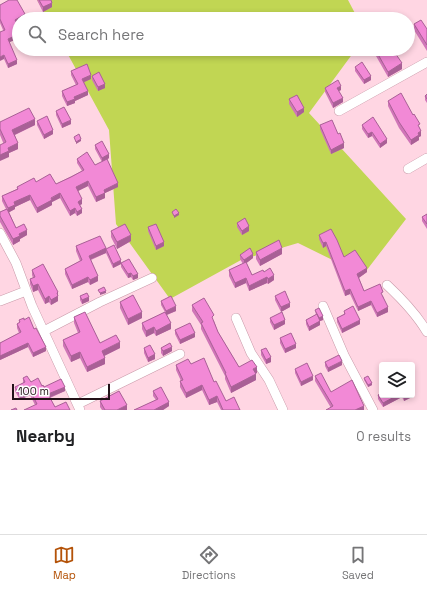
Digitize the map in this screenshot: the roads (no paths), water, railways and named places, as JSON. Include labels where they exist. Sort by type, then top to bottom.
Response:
[{"type":"street","points":[[339,111],[427,62]]},
{"type":"street","points":[[408,169],[427,158]]},
{"type":"street","points":[[0,233],[16,263],[32,306],[79,407],[180,354]]},
{"type":"street","points":[[44,331],[100,302],[152,278]]},
{"type":"street","points":[[388,285],[422,324],[427,332]]},
{"type":"street","points":[[0,301],[26,291]]},
{"type":"street","points":[[323,306],[348,362],[373,410]]},
{"type":"street","points":[[236,318],[251,353],[269,380],[283,410]]}]
